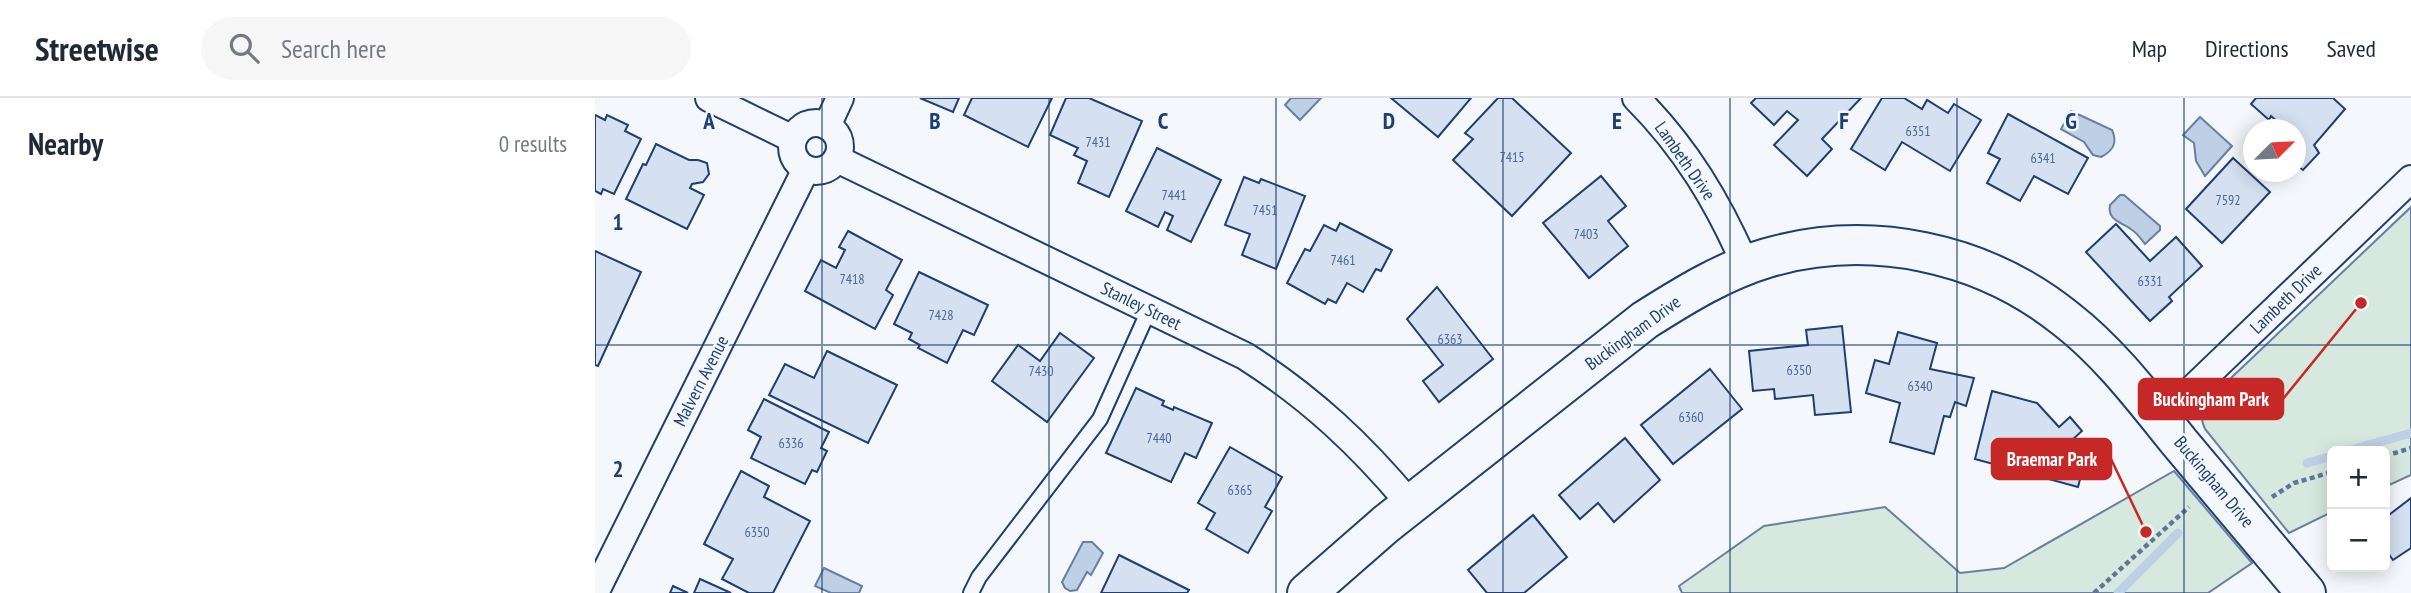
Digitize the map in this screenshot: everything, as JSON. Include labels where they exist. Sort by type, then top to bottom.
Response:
[{"type":"street","points":[[709,98],[793,139]]},
{"type":"street","points":[[827,126],[840,98]]},
{"type":"street","name":"Lambeth Drive","points":[[1636,98],[1677,144],[1704,181],[1746,266]]},
{"type":"street","points":[[811,124],[827,126],[833,130],[840,144],[837,159],[820,171],[806,169],[800,165],[793,153],[793,139],[797,132],[811,124]]},
{"type":"street","name":"Stanley Street","points":[[837,159],[1245,356],[1289,384],[1334,422],[1411,505]]},
{"type":"street","name":"Malvern Avenue","points":[[595,593],[806,169]]},
{"type":"street","name":"Lambeth Drive","points":[[2161,419],[2411,179]]},
{"type":"street","name":"Buckingham Drive","points":[[1307,593],[1411,505],[1645,320],[1680,298],[1768,258],[1837,245],[1867,245],[1905,248],[1975,267],[2005,280],[2065,318],[2093,341],[2306,593]]},
{"type":"lane","points":[[971,593],[979,577],[1100,419],[1149,310]]},
{"type":"path","points":[[2390,454],[2411,448]]},
{"type":"path","points":[[2272,497],[2294,484],[2327,474]]},
{"type":"path","points":[[2094,593],[2192,504]]},
{"type":"shaded area","points":[[2411,207],[2411,475],[2390,485],[2390,446],[2327,446],[2327,514],[2289,533],[2205,429],[2202,417],[2209,399]]},
{"type":"shaded area","points":[[2174,471],[2252,563],[2208,593],[1682,593],[1679,586],[1764,526],[1885,507],[1960,573],[2004,568]]},
{"type":"water","points":[[1291,98],[1321,98],[1300,120],[1285,105]]},
{"type":"water","points":[[2071,111],[2112,130],[2114,143],[2109,152],[2101,157],[2093,155],[2084,142],[2061,129]]},
{"type":"water","points":[[2200,117],[2232,146],[2205,176],[2196,161],[2194,143],[2183,135]]},
{"type":"water","points":[[2120,195],[2124,195],[2160,226],[2160,230],[2145,244],[2111,215],[2110,205]]},
{"type":"water","points":[[1083,542],[1092,542],[1103,553],[1091,575],[1087,572],[1077,590],[1070,591],[1062,582]]},
{"type":"water","points":[[824,568],[862,586],[859,593],[831,593],[815,586]]},
{"type":"building","points":[[920,98],[959,98],[953,112]]},
{"type":"building","points":[[972,98],[1052,98],[1028,147],[964,115]]},
{"type":"building","points":[[1066,98],[1089,98],[1142,121],[1109,197],[1078,183],[1087,161],[1074,155],[1078,148],[1050,135]]},
{"type":"building","points":[[1391,98],[1471,98],[1438,137]]},
{"type":"building","points":[[1498,98],[1512,98],[1571,153],[1512,216],[1453,160],[1473,139],[1465,133]]},
{"type":"building","points":[[1756,98],[1861,98],[1822,139],[1832,149],[1807,176],[1774,145],[1798,120],[1787,111],[1774,125],[1751,103]]},
{"type":"building","points":[[1882,98],[1904,98],[1922,109],[1927,100],[1948,113],[1954,104],[1981,120],[1950,171],[1902,142],[1885,170],[1851,149]]},
{"type":"building","points":[[2256,98],[2333,98],[2345,109],[2314,145],[2319,153],[2306,167],[2306,119],[2274,119],[2271,116],[2268,119],[2251,104]]},
{"type":"building","points":[[2008,114],[2088,158],[2068,194],[2034,176],[2020,201],[1987,183],[2000,159],[1988,153]]},
{"type":"building","points":[[595,115],[605,120],[607,115],[628,125],[625,131],[641,139],[614,194],[603,189],[601,194],[595,191]]},
{"type":"building","points":[[656,144],[689,160],[707,163],[709,174],[703,182],[692,184],[690,188],[704,195],[687,229],[626,199]]},
{"type":"building","points":[[1157,148],[1221,180],[1191,242],[1167,230],[1173,216],[1165,212],[1158,227],[1126,211]]},
{"type":"building","points":[[2233,158],[2243,167],[2243,182],[2259,182],[2270,192],[2222,243],[2186,209]]},
{"type":"building","points":[[1601,176],[1626,206],[1608,221],[1628,246],[1589,278],[1543,223]]},
{"type":"building","points":[[1244,177],[1259,183],[1261,179],[1305,196],[1276,269],[1242,255],[1250,234],[1225,225]]},
{"type":"building","points":[[1340,223],[1392,250],[1381,271],[1376,269],[1363,292],[1347,283],[1336,303],[1328,299],[1325,304],[1287,283],[1305,249],[1310,251],[1324,225],[1336,231]]},
{"type":"building","points":[[2116,224],[2150,261],[2176,237],[2202,266],[2169,297],[2172,301],[2150,321],[2086,252]]},
{"type":"building","points":[[848,231],[902,260],[886,290],[893,295],[875,329],[805,291],[821,260],[836,268],[845,250],[839,247]]},
{"type":"building","points":[[595,251],[641,272],[598,366],[595,365]]},
{"type":"building","points":[[919,272],[988,305],[974,335],[963,330],[947,363],[918,348],[920,345],[909,339],[912,333],[894,324]]},
{"type":"building","points":[[1437,287],[1493,359],[1439,402],[1423,381],[1443,365],[1407,319]]},
{"type":"building","points":[[1842,326],[1851,412],[1815,415],[1813,395],[1775,399],[1774,389],[1753,391],[1749,351],[1808,345],[1806,330]]},
{"type":"building","points":[[1898,332],[1937,343],[1930,369],[1974,378],[1966,406],[1955,402],[1950,417],[1944,416],[1934,454],[1890,442],[1900,403],[1866,393],[1875,360],[1889,364]]},
{"type":"building","points":[[1060,333],[1094,358],[1047,422],[992,381],[1018,345],[1040,361]]},
{"type":"building","points":[[827,351],[897,385],[868,443],[769,395],[785,364],[814,378]]},
{"type":"building","points":[[1710,369],[1742,409],[1673,464],[1641,425]]},
{"type":"building","points":[[1136,388],[1164,401],[1162,405],[1173,410],[1174,407],[1212,423],[1196,458],[1185,453],[1171,482],[1106,453]]},
{"type":"building","points":[[1992,391],[2037,403],[2059,427],[2070,417],[2082,431],[2072,440],[2086,456],[2078,487],[1975,459]]},
{"type":"building","points":[[764,399],[829,432],[821,448],[827,451],[817,472],[812,470],[805,484],[751,458],[761,437],[748,430]]},
{"type":"building","points":[[1625,438],[1660,480],[1614,522],[1598,503],[1580,519],[1559,495]]},
{"type":"building","points":[[1230,447],[1282,477],[1265,507],[1272,511],[1248,553],[1206,529],[1215,513],[1198,503]]},
{"type":"building","points":[[741,471],[769,486],[764,497],[810,521],[773,593],[749,593],[722,579],[733,559],[704,544]]},
{"type":"building","points":[[2411,498],[2411,548],[2393,560],[2390,556],[2390,514]]},
{"type":"building","points":[[1533,515],[1567,557],[1524,593],[1487,593],[1468,570]]},
{"type":"building","points":[[1119,555],[1189,590],[1187,593],[1101,593]]},
{"type":"building","points":[[700,579],[731,593],[694,593]]},
{"type":"building","points":[[673,586],[688,593],[670,593]]},
{"type":"waterway","points":[[2365,446],[2411,433]]},
{"type":"waterway","points":[[2307,463],[2327,457]]},
{"type":"waterway","points":[[2118,593],[2178,533]]},
{"type":"place","name":"Buckingham Park","points":[[2361,303]]},
{"type":"place","name":"Braemar Park","points":[[2146,532]]}]
